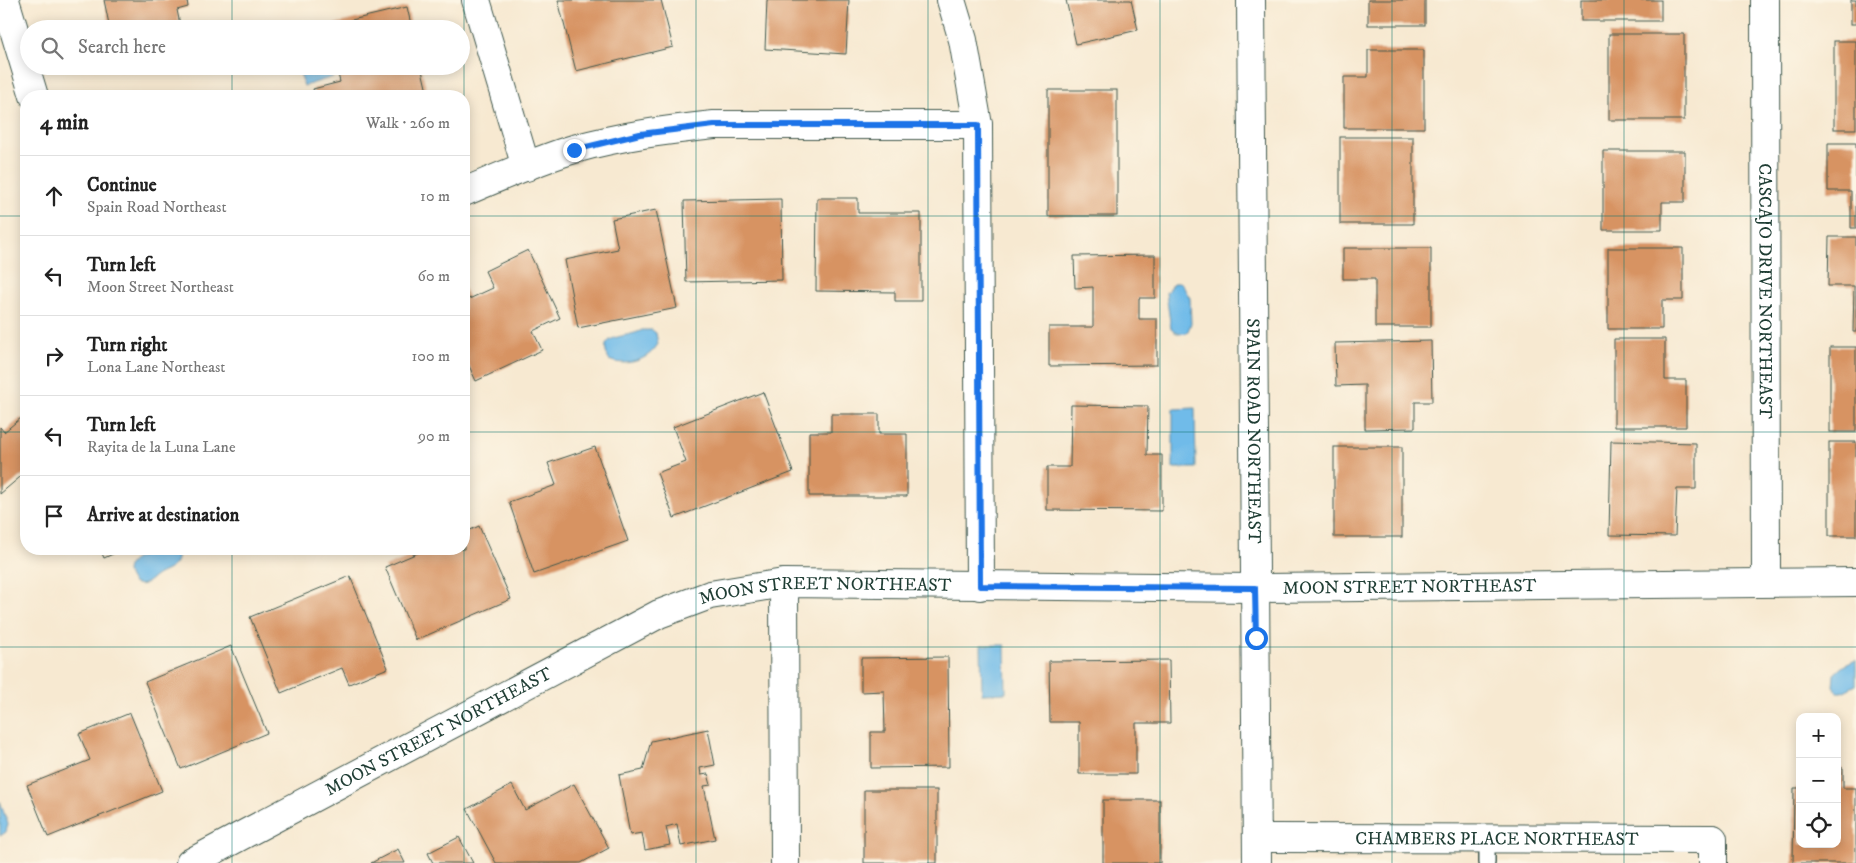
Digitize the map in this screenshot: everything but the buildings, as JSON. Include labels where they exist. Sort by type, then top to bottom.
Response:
[{"type":"street","points":[[5,0],[20,50]]},
{"type":"street","points":[[476,0],[526,167]]},
{"type":"street","points":[[950,0],[963,40],[978,125],[980,586]]},
{"type":"street","name":"SPAIN ROAD NORTHEAST","points":[[1251,0],[1257,850]]},
{"type":"street","name":"CASCAJO DRIVE NORTHEAST","points":[[1765,0],[1766,582]]},
{"type":"street","points":[[28,75],[32,90]]},
{"type":"street","points":[[470,190],[574,150],[640,134],[714,125],[978,125]]},
{"type":"street","name":"MOON STREET NORTHEAST","points":[[190,863],[659,614],[710,595],[784,583],[1255,588],[1856,582]]},
{"type":"street","points":[[784,583],[785,863]]},
{"type":"street","name":"CHAMBERS PLACE NORTHEAST","points":[[1257,850],[1487,851],[1713,839],[1713,863]]},
{"type":"water","points":[[301,75],[332,75],[333,77],[304,86]]},
{"type":"water","points":[[1173,283],[1181,283],[1190,298],[1191,324],[1187,333],[1178,333],[1171,329],[1166,293]]},
{"type":"water","points":[[642,330],[652,330],[656,333],[658,344],[649,355],[636,361],[622,363],[609,360],[606,345],[609,341]]},
{"type":"water","points":[[1195,408],[1196,468],[1173,468],[1173,409]]},
{"type":"water","points":[[145,555],[177,555],[176,562],[168,570],[141,585],[133,583],[127,572],[131,563]]},
{"type":"water","points":[[981,645],[1005,645],[1006,693],[982,694]]},
{"type":"water","points":[[1856,660],[1856,685],[1842,692],[1837,692],[1833,687],[1834,674],[1843,666]]},
{"type":"water","points":[[0,802],[8,824],[6,832],[0,836]]},
{"type":"route","points":[[574,150],[640,134],[714,125],[978,125],[980,586],[1255,588],[1256,638]]}]
